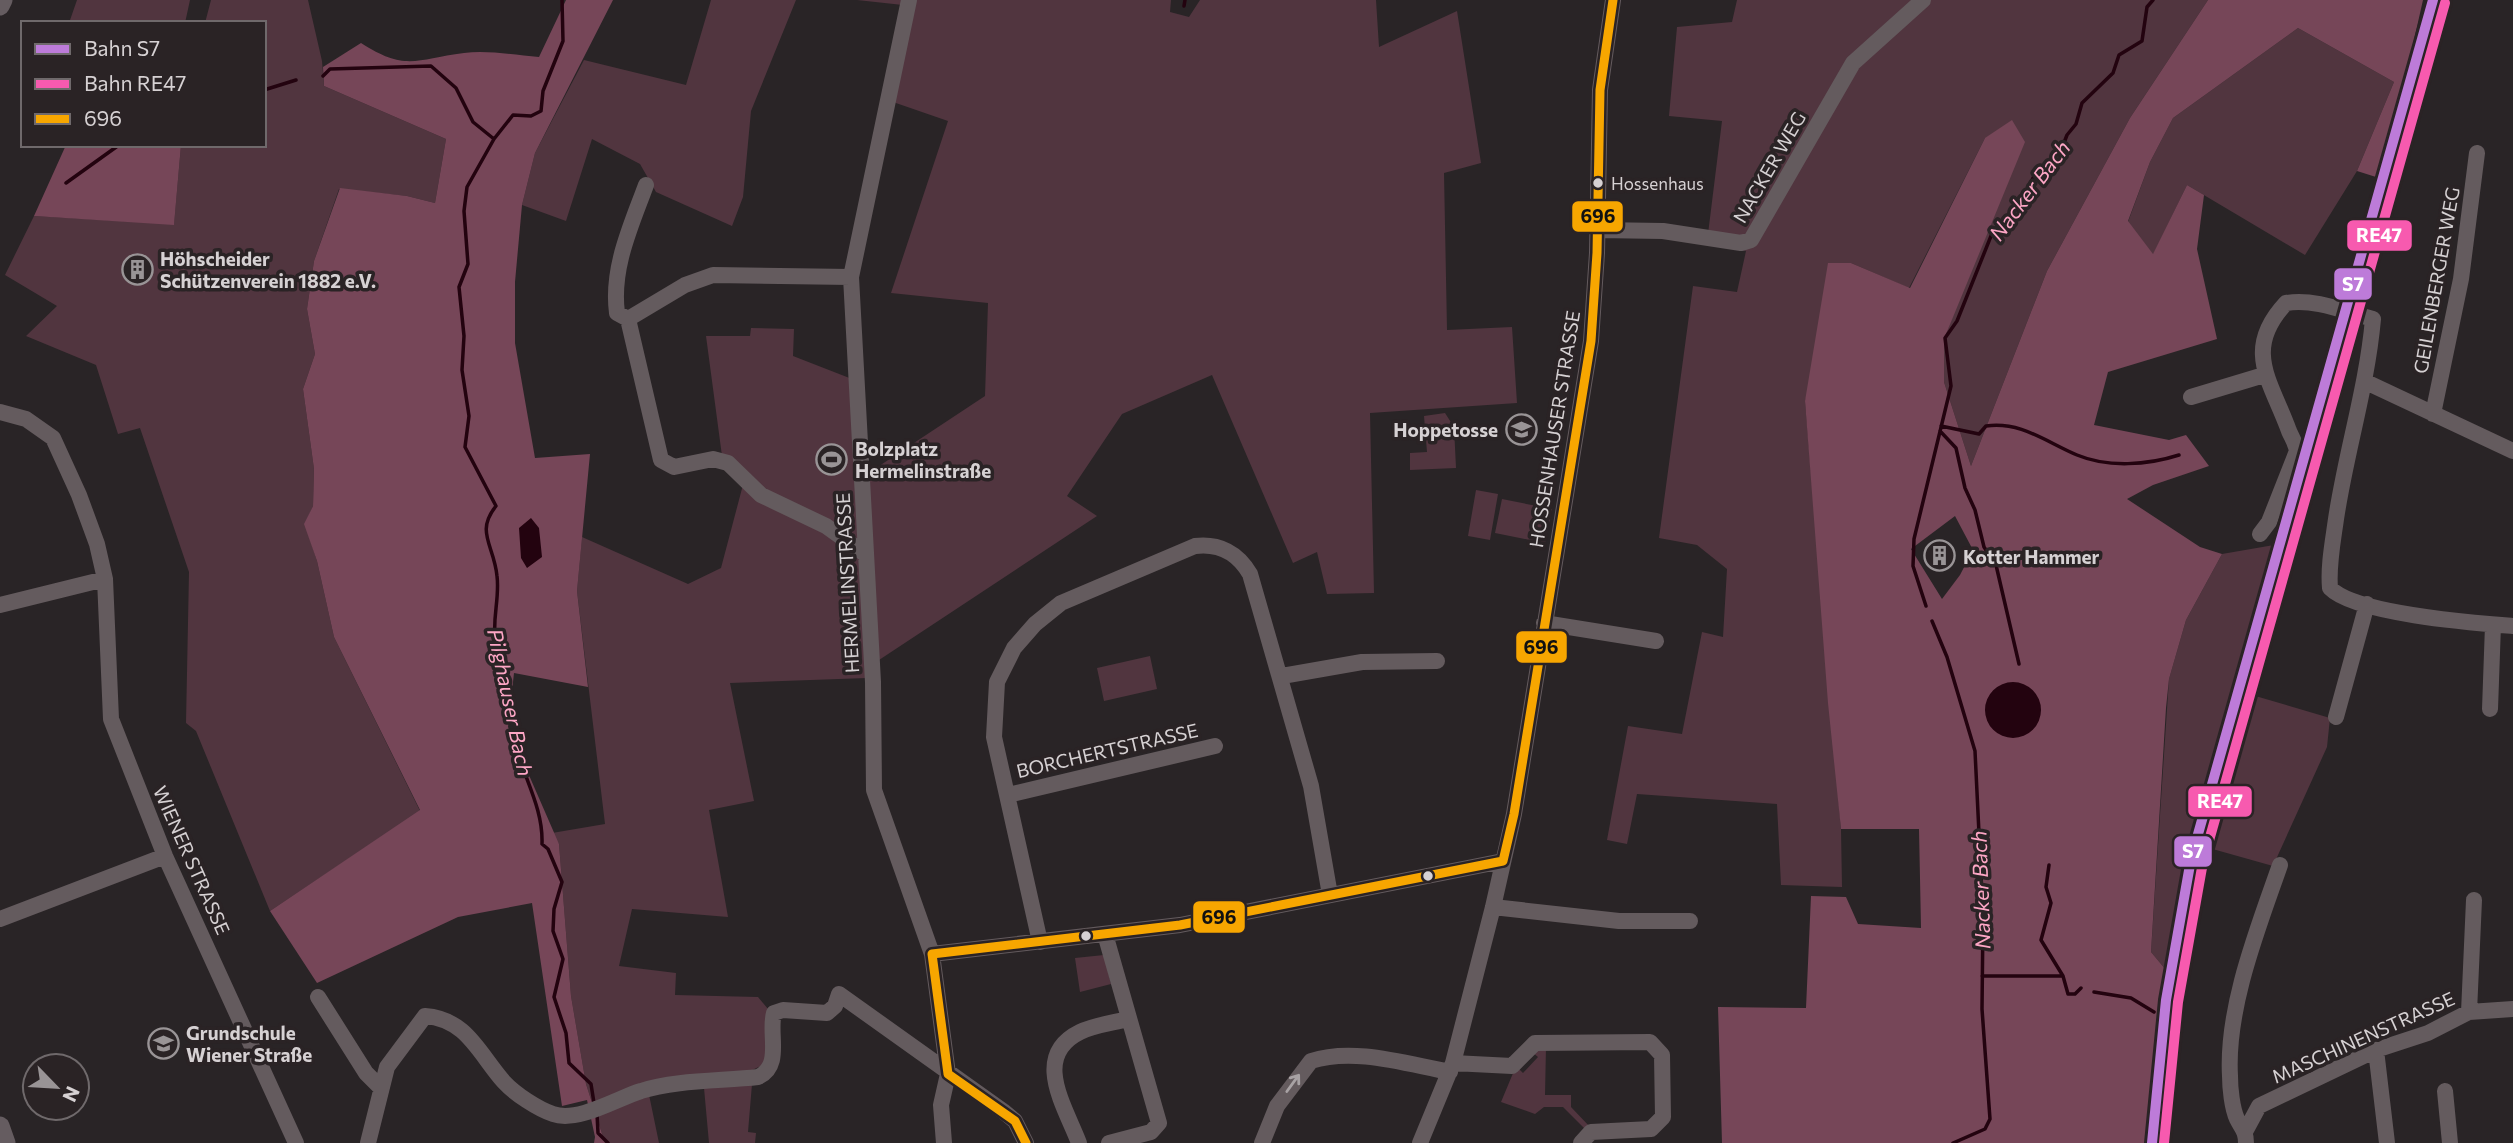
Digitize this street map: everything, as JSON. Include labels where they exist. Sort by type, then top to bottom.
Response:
[{"type":"main road","points":[[0,6],[3,0]]},
{"type":"main road","points":[[0,1126],[6,1143]]},
{"type":"street","name":"HERMELINSTRASSE","points":[[909,0],[851,276],[873,682],[874,790],[932,954],[948,1074],[941,1105],[944,1143]]},
{"type":"street","name":"HOSSENHAUSER STRASSE","points":[[1420,1143],[1451,1067],[1514,814],[1589,359],[1598,230],[1600,90],[1613,0]]},
{"type":"street","name":"NACKER WEG","points":[[1598,230],[1663,231],[1735,243],[1751,240],[1853,63],[1923,0]]},
{"type":"street","name":"GEILENBERGER WEG","points":[[2433,414],[2460,279],[2477,153]]},
{"type":"street","points":[[628,318],[617,313],[615,287],[622,253],[646,185]]},
{"type":"street","points":[[628,318],[685,285],[713,275],[851,276]]},
{"type":"street","points":[[2260,534],[2269,522],[2297,451],[2278,397],[2264,375],[2262,344],[2268,327],[2286,303],[2302,302],[2368,318],[2366,382],[2342,480],[2330,583],[2332,592],[2367,604],[2427,618],[2513,626]]},
{"type":"street","points":[[628,318],[661,460],[674,467],[713,459],[729,463],[761,495],[826,526],[865,554]]},
{"type":"street","points":[[2192,397],[2264,375]]},
{"type":"street","name":"GEILENBERGER WEG","points":[[2366,382],[2513,451]]},
{"type":"street","name":"WIENER STRASSE","points":[[0,412],[26,419],[53,438],[90,521],[105,579],[111,719],[164,856],[296,1143]]},
{"type":"street","points":[[1040,942],[993,737],[994,704],[1003,667],[1035,624],[1061,603],[1195,546],[1212,545],[1227,550],[1243,562],[1250,574],[1282,676],[1311,786],[1330,895]]},
{"type":"street","points":[[0,605],[105,579]]},
{"type":"street","points":[[2336,717],[2367,604]]},
{"type":"street","points":[[1544,623],[1656,641]]},
{"type":"street","points":[[2490,709],[2493,625]]},
{"type":"street","points":[[1282,676],[1362,662],[1437,661]]},
{"type":"street","name":"BORCHERTSTRASSE","points":[[1008,795],[1215,746]]},
{"type":"street","points":[[0,919],[164,856]]},
{"type":"street","points":[[932,954],[1186,924],[1503,861]]},
{"type":"street","points":[[2246,1136],[2237,1119],[2230,1076],[2234,1035],[2245,973],[2280,865]]},
{"type":"street","points":[[2469,1012],[2474,900]]},
{"type":"street","points":[[1493,907],[1619,921],[1690,921]]},
{"type":"street","points":[[1105,934],[1159,1123],[1152,1132],[1109,1143]]},
{"type":"street","points":[[368,1143],[387,1067],[425,1016],[454,1023],[468,1035],[505,1084],[556,1115],[595,1110],[650,1088],[764,1074],[772,1058],[775,1013],[783,1010],[827,1013],[835,1006],[839,994],[1015,1121],[1026,1143]]},
{"type":"street","points":[[317,997],[366,1073],[381,1088]]},
{"type":"street","name":"MASCHINENSTRASSE","points":[[2246,1136],[2259,1106],[2376,1050],[2428,1032],[2469,1012],[2513,1009]]},
{"type":"street","points":[[1079,1143],[1053,1071],[1054,1057],[1079,1032],[1128,1019]]},
{"type":"street","points":[[1262,1143],[1277,1106],[1304,1068],[1320,1058],[1360,1057],[1451,1067],[1512,1066],[1535,1043],[1650,1042],[1662,1055],[1663,1117],[1651,1129],[1591,1132],[1581,1143]]},
{"type":"street","points":[[2376,1050],[2387,1143]]},
{"type":"street","points":[[2445,1091],[2450,1143]]},
{"type":"shaded area","points":[[77,0],[190,0],[185,21],[70,21]]},
{"type":"shaded area","points":[[211,0],[308,0],[322,61],[324,86],[446,139],[435,203],[407,196],[339,189],[314,261],[307,309],[315,354],[303,389],[314,469],[313,506],[305,524],[317,561],[334,637],[420,811],[270,911],[196,731],[186,723],[189,572],[140,428],[118,434],[96,365],[26,336],[57,306],[5,275],[34,216],[174,224],[181,147],[266,147],[266,21],[206,21]]},
{"type":"shaded area","points":[[566,0],[613,0],[535,153],[522,205],[515,282],[515,343],[535,458],[590,454],[577,591],[588,687],[514,673],[508,727],[559,844],[571,996],[586,1084],[605,1143],[594,1143],[587,1100],[562,1106],[532,903],[458,917],[317,983],[270,911],[420,810],[334,637],[317,561],[304,524],[313,506],[314,469],[303,389],[315,354],[307,309],[314,261],[340,188],[407,196],[435,203],[446,139],[324,86],[323,67],[361,43],[389,58],[411,61],[473,52],[539,57]]},
{"type":"shaded area","points":[[711,0],[796,0],[751,111],[743,197],[732,226],[656,192],[640,164],[592,139],[566,221],[522,205],[535,153],[584,60],[686,85]]},
{"type":"shaded area","points":[[857,0],[1171,0],[1170,12],[1189,17],[1200,0],[1376,0],[1379,47],[1457,11],[1481,163],[1444,173],[1447,330],[1512,327],[1517,403],[1370,413],[1374,593],[1327,594],[1317,552],[1293,563],[1212,375],[1122,414],[1067,496],[1097,516],[876,662],[867,474],[985,396],[988,303],[891,293],[948,121],[893,102],[912,6]]},
{"type":"shaded area","points":[[1737,0],[2208,0],[2130,118],[2047,271],[1971,466],[1944,382],[1944,339],[1961,294],[1985,138],[1909,288],[1851,263],[1805,401],[1841,829],[1842,887],[1781,885],[1777,804],[1637,794],[1627,844],[1607,840],[1628,726],[1682,734],[1702,632],[1723,637],[1727,569],[1697,545],[1659,538],[1693,286],[1737,292],[1746,251],[1707,242],[1722,121],[1669,116],[1677,27],[1732,22]]},
{"type":"shaded area","points":[[2208,0],[2423,0],[2404,84],[2376,177],[2357,171],[2394,82],[2298,28],[2173,118],[2150,162],[2128,221],[2153,254],[2187,185],[2204,195],[2197,249],[2217,339],[2108,372],[2094,425],[2169,440],[2186,435],[2209,466],[2153,485],[2127,499],[2200,547],[2222,554],[2186,620],[2169,679],[2151,952],[2166,970],[2151,1095],[2150,1143],[1722,1143],[1718,1007],[1806,1008],[1811,896],[1846,897],[1858,924],[1921,928],[1919,829],[1841,829],[1828,703],[1805,401],[1828,263],[1851,263],[1910,288],[1985,138],[2012,120],[2025,142],[1944,339],[1944,382],[1971,466],[2047,271],[2130,118]],"holes":[[[1955,516],[1973,550],[1960,575],[1942,599],[1911,549]]]},
{"type":"shaded area","points":[[2298,28],[2394,82],[2357,171],[2305,255],[2187,185],[2153,255],[2128,222],[2150,162],[2173,118]]},
{"type":"shaded area","points":[[65,147],[181,147],[174,225],[34,216]]},
{"type":"shaded area","points":[[751,328],[794,329],[793,356],[852,379],[867,678],[730,683],[754,801],[709,810],[728,917],[632,909],[619,966],[676,973],[675,995],[758,997],[768,1009],[765,1064],[748,1072],[647,1085],[659,1143],[605,1143],[586,1084],[571,996],[559,844],[552,833],[605,824],[577,591],[582,537],[688,584],[721,568],[744,481],[722,456],[706,336],[750,336]]},
{"type":"shaded area","points":[[1445,413],[1454,427],[1456,468],[1410,470],[1410,453],[1427,452],[1424,416]]},
{"type":"shaded area","points":[[1476,490],[1498,494],[1490,540],[1468,536]]},
{"type":"shaded area","points":[[1502,499],[1552,509],[1545,543],[1495,533]]},
{"type":"shaded area","points":[[531,518],[539,528],[542,557],[527,568],[521,558],[519,528]]},
{"type":"shaded area","points":[[2274,545],[2214,756],[2166,970],[2151,952],[2169,679],[2186,620],[2222,554]]},
{"type":"shaded area","points":[[1150,656],[1157,689],[1104,701],[1097,668]]},
{"type":"shaded area","points":[[2007,682],[2019,682],[2029,686],[2037,694],[2041,710],[2037,726],[2029,734],[2019,738],[2007,738],[1997,734],[1989,726],[1985,716],[1985,704],[1989,694],[1997,686]]},
{"type":"shaded area","points":[[2252,695],[2330,718],[2327,747],[2273,866],[2209,848]]},
{"type":"shaded area","points":[[1104,955],[1111,984],[1080,992],[1075,958]]},
{"type":"shaded area","points":[[1546,1047],[1545,1095],[1571,1095],[1571,1107],[1590,1127],[1586,1130],[1563,1107],[1544,1107],[1535,1114],[1501,1102],[1516,1066],[1523,1073],[1538,1057],[1532,1052]]},
{"type":"shaded area","points":[[752,1084],[748,1132],[756,1133],[755,1143],[709,1143],[704,1088]]},
{"type":"waterway","name":"Pilghauser Bach","points":[[562,0],[563,41],[543,91],[541,111],[531,116],[513,115],[494,139],[467,187],[464,211],[468,264],[459,287],[464,336],[462,370],[469,416],[465,447],[496,506],[490,515],[486,531],[497,576],[494,627],[496,645],[515,713],[522,766],[539,816],[542,844],[548,849],[562,882],[554,909],[553,931],[563,959],[554,997],[566,1033],[569,1063],[591,1084],[594,1103]]},
{"type":"waterway","points":[[1184,6],[1185,0]]},
{"type":"waterway","name":"Nacker Bach","points":[[1926,606],[1913,566],[1914,539],[1951,386],[1945,338],[1957,321],[1993,231],[2022,200],[2035,174],[2062,148],[2067,135],[2076,124],[2082,103],[2113,73],[2119,55],[2142,41],[2147,7],[2153,0]]},
{"type":"waterway","points":[[323,76],[330,69],[431,66],[456,88],[473,122],[494,139]]},
{"type":"waterway","points":[[266,89],[296,80]]},
{"type":"waterway","points":[[66,183],[116,147]]},
{"type":"waterway","points":[[1941,426],[1979,434],[1986,426],[2011,427],[2033,434],[2077,455],[2102,462],[2141,463],[2179,455]]},
{"type":"waterway","points":[[1940,431],[1956,448],[1965,488],[1975,510],[1984,547],[1996,565],[2019,664]]},
{"type":"waterway","name":"Nacker Bach","points":[[1932,621],[1947,657],[1975,751],[1983,916],[1982,1009],[1990,1119],[1985,1129],[1953,1143]]},
{"type":"waterway","points":[[2049,865],[2046,887],[2051,903],[2041,940],[2063,976],[2068,994],[2075,994],[2081,988]]},
{"type":"waterway","points":[[1982,976],[2063,976]]},
{"type":"waterway","points":[[2094,992],[2131,998],[2154,1012]]},
{"type":"waterway","name":"Pilghauser Bach","points":[[597,1114],[598,1133],[608,1143]]},
{"type":"rail line","name":"S7","points":[[2152,1143],[2166,1000],[2191,859],[2433,0]]},
{"type":"rail line","name":"RE47","points":[[2164,1143],[2178,1002],[2203,862],[2445,3]]},
{"type":"transit line","name":"696","points":[[1503,861],[1514,814],[1591,341],[1597,253],[1600,90],[1613,0]]},
{"type":"transit line","name":"696","points":[[932,954],[1180,925],[1503,861]]},
{"type":"transit line","name":"696","points":[[932,954],[948,1074]]},
{"type":"transit line","name":"696","points":[[948,1074],[1015,1121],[1026,1143]]},
{"type":"place","name":"Hossenhaus","points":[[1598,183]]},
{"type":"place","name":"Höhscheider Schützenverein 1882 e.V.","points":[[137,269]]},
{"type":"place","name":"Hoppetosse","points":[[1521,429]]},
{"type":"place","name":"Bolzplatz Hermelinstraße","points":[[832,459]]},
{"type":"place","name":"Kotter Hammer","points":[[1940,556]]},
{"type":"place","name":"Grundschule Wiener Straße","points":[[163,1043]]}]
